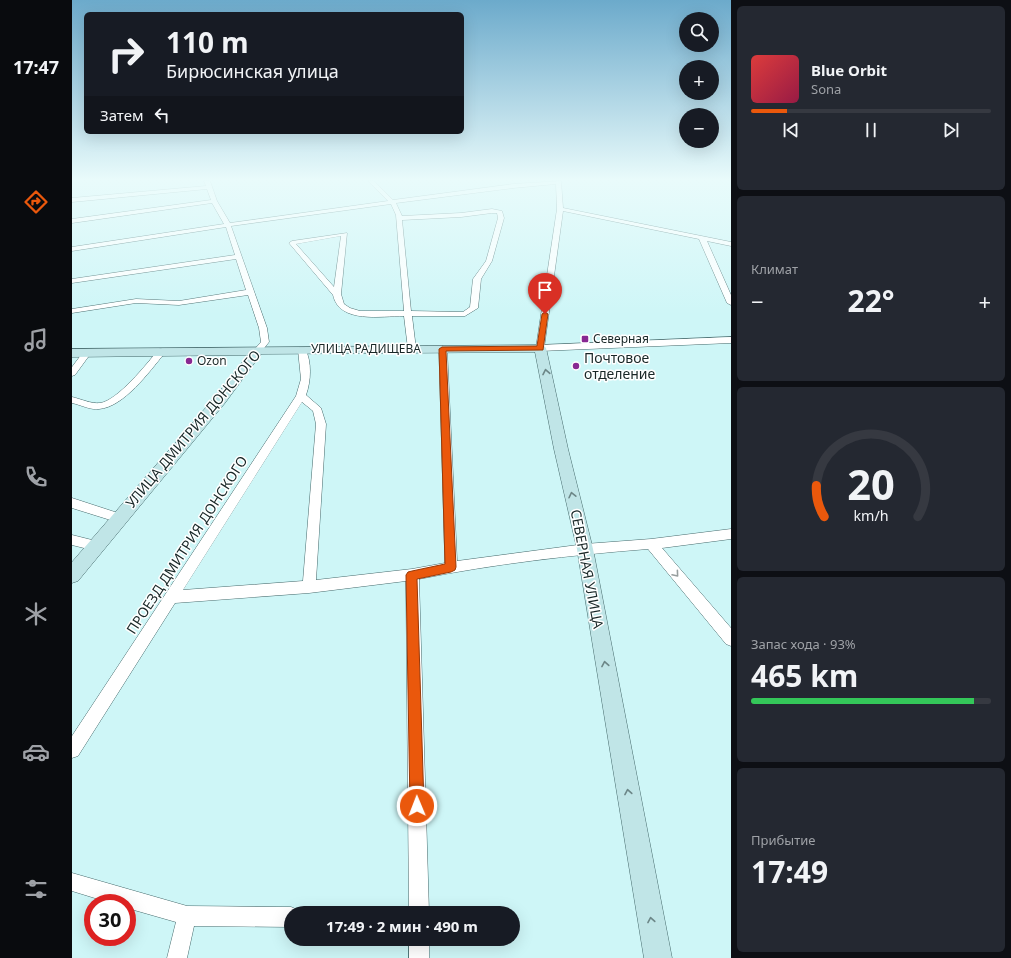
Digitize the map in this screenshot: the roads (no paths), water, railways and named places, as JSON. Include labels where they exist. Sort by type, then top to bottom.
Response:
[{"type":"main road","name":"УЛИЦА РАДИЩЕВА","points":[[72,353],[540,348]]},
{"type":"main road","name":"СЕВЕРНАЯ УЛИЦА","points":[[540,348],[585,549],[658,958]]},
{"type":"main road","name":"УЛИЦА ДМИТРИЯ ДОНСКОГО","points":[[72,575],[220,400],[258,350]]},
{"type":"street","points":[[72,250],[224,226]]},
{"type":"street","name":"УЛИЦА ДМИТРИЯ ДОНСКОГО","points":[[228,226],[262,328],[265,342],[258,350]]},
{"type":"street","points":[[400,226],[412,349]]},
{"type":"street","points":[[336,294],[345,234],[292,243],[297,252],[309,262],[336,294],[343,308],[348,311],[360,313],[465,314],[474,308],[477,279],[489,261],[499,226]]},
{"type":"street","name":"СЕВЕРНАЯ УЛИЦА","points":[[540,348],[558,226]]},
{"type":"street","points":[[642,226],[731,244]]},
{"type":"street","points":[[702,238],[731,303]]},
{"type":"street","points":[[72,281],[238,257]]},
{"type":"street","points":[[72,311],[136,301],[179,303],[250,292]]},
{"type":"street","name":"УЛИЦА РАДИЩЕВА","points":[[540,348],[731,340]]},
{"type":"street","points":[[442,349],[451,567]]},
{"type":"street","name":"ПРОЕЗД ДМИТРИЯ ДОНСКОГО","points":[[72,750],[301,396],[306,386],[306,375],[302,350]]},
{"type":"street","points":[[72,400],[99,406],[111,403],[134,383],[161,352]]},
{"type":"street","points":[[72,373],[87,353]]},
{"type":"street","points":[[301,396],[318,410],[320,424],[309,587]]},
{"type":"street","points":[[72,503],[120,518]]},
{"type":"street","points":[[172,597],[309,587],[412,575],[451,567],[585,549],[651,544],[731,534]]},
{"type":"street","points":[[72,540],[96,546]]},
{"type":"street","points":[[651,544],[731,639]]},
{"type":"street","points":[[412,575],[419,906]]},
{"type":"street","points":[[72,882],[187,916],[284,917]]},
{"type":"street","points":[[177,958],[187,916]]},
{"type":"street","points":[[419,946],[419,958]]},
{"type":"place","name":"Северная","points":[[585,339]]},
{"type":"place","name":"Ozon","points":[[189,361]]},
{"type":"place","name":"Почтовое отделение","points":[[576,366]]}]
